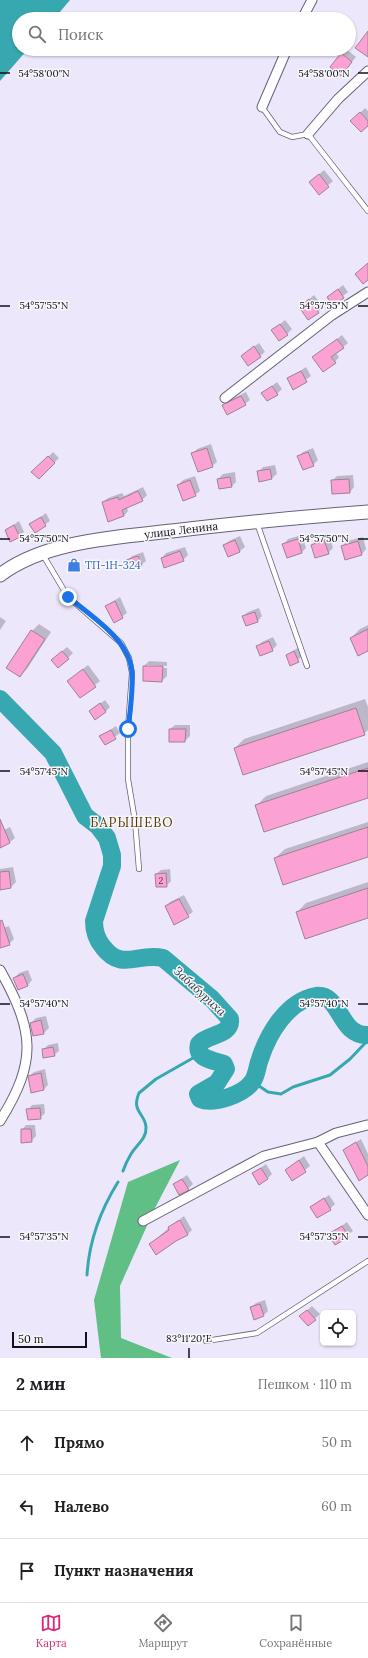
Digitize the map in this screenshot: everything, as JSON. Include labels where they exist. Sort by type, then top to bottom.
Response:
[{"type":"main road","name":"улица Ленина","points":[[0,575],[10,567],[42,554],[93,540],[257,521],[368,512]]},
{"type":"street","points":[[306,12],[312,0]]},
{"type":"street","points":[[262,107],[284,56]]},
{"type":"street","points":[[308,134],[338,99],[368,71]]},
{"type":"street","points":[[225,398],[332,315],[368,292]]},
{"type":"street","points":[[0,970],[19,1006],[27,1034],[28,1051],[26,1067],[15,1096],[0,1121]]},
{"type":"street","points":[[144,1221],[264,1156],[318,1142],[336,1133],[367,1125]]},
{"type":"street","points":[[318,1142],[368,1215]]},
{"type":"lane","points":[[262,107],[280,132],[292,137],[308,134],[368,211]]},
{"type":"lane","points":[[257,521],[307,666]]},
{"type":"lane","points":[[42,554],[68,597],[121,643],[129,658],[132,673],[128,729],[128,779],[136,820],[139,869]]},
{"type":"lane","points":[[206,1342],[257,1334],[368,1261]]},
{"type":"green space","points":[[180,1160],[154,1210],[120,1286],[121,1338],[172,1358],[101,1358],[94,1300],[128,1182]]},
{"type":"water","points":[[0,0],[70,0],[60,12],[12,12],[12,56],[22,56],[0,81]]},
{"type":"building","points":[[368,31],[368,57],[356,49]]},
{"type":"building","points":[[339,56],[345,56],[352,62],[341,76],[330,67]]},
{"type":"building","points":[[360,112],[368,121],[368,126],[361,132],[350,121]]},
{"type":"building","points":[[319,174],[329,187],[319,195],[309,182]]},
{"type":"building","points":[[368,263],[368,280],[363,284],[355,274]]},
{"type":"building","points":[[338,289],[344,298],[333,306],[327,297]]},
{"type":"building","points":[[309,299],[319,313],[308,320],[299,307]]},
{"type":"building","points":[[280,324],[288,335],[279,341],[271,330]]},
{"type":"building","points":[[337,339],[344,348],[331,357],[336,363],[323,372],[312,357]]},
{"type":"building","points":[[254,346],[261,357],[248,366],[241,356]]},
{"type":"building","points":[[301,371],[307,382],[293,390],[287,378]]},
{"type":"building","points":[[272,386],[278,395],[267,401],[261,393]]},
{"type":"building","points":[[241,396],[246,405],[227,415],[222,405]]},
{"type":"building","points":[[207,448],[213,467],[198,472],[191,453]]},
{"type":"building","points":[[308,452],[314,466],[303,470],[297,456]]},
{"type":"building","points":[[48,456],[55,463],[39,479],[31,472]]},
{"type":"building","points":[[270,469],[272,479],[259,482],[257,471]]},
{"type":"building","points":[[230,477],[232,487],[219,489],[217,479]]},
{"type":"building","points":[[349,479],[350,493],[332,494],[331,480]]},
{"type":"building","points":[[190,480],[196,496],[183,501],[177,485]]},
{"type":"building","points":[[138,491],[143,501],[122,510],[124,516],[108,522],[102,502],[118,497],[119,500]]},
{"type":"building","points":[[41,517],[46,526],[35,533],[29,524]]},
{"type":"building","points":[[14,525],[20,537],[10,542],[5,530]]},
{"type":"building","points":[[298,539],[302,553],[287,558],[282,544]]},
{"type":"building","points":[[235,540],[240,552],[228,557],[223,545]]},
{"type":"building","points":[[324,540],[329,554],[315,558],[311,545]]},
{"type":"building","points":[[358,541],[362,555],[345,560],[341,546]]},
{"type":"building","points":[[180,551],[184,561],[164,568],[161,558]]},
{"type":"building","points":[[138,556],[142,566],[129,570],[126,560]]},
{"type":"building","points":[[115,601],[123,618],[114,623],[105,606]]},
{"type":"building","points":[[255,612],[258,622],[246,626],[242,616]]},
{"type":"building","points":[[368,629],[368,651],[358,656],[350,638]]},
{"type":"building","points":[[31,630],[45,639],[20,677],[6,668]]},
{"type":"building","points":[[269,641],[273,651],[260,656],[256,646]]},
{"type":"building","points":[[62,651],[69,659],[58,668],[51,660]]},
{"type":"building","points":[[294,651],[299,662],[290,666],[286,655]]},
{"type":"building","points":[[143,666],[163,666],[162,682],[143,681]]},
{"type":"building","points":[[83,669],[96,687],[80,698],[67,681]]},
{"type":"building","points":[[100,703],[106,712],[95,720],[89,711]]},
{"type":"building","points":[[356,708],[365,735],[243,775],[234,748]]},
{"type":"building","points":[[169,729],[186,729],[185,742],[169,742]]},
{"type":"building","points":[[111,730],[116,739],[105,745],[99,736]]},
{"type":"building","points":[[368,768],[368,798],[264,832],[255,805]]},
{"type":"building","points":[[0,819],[10,843],[0,848]]},
{"type":"building","points":[[368,827],[368,857],[283,885],[274,858]]},
{"type":"building","points":[[9,871],[11,888],[0,890],[0,872]]},
{"type":"building","points":[[166,873],[167,887],[156,887],[155,874]]},
{"type":"building","points":[[368,888],[368,918],[305,939],[296,912]]},
{"type":"building","points":[[179,899],[189,917],[174,925],[165,906]]},
{"type":"building","points":[[2,920],[10,945],[0,948],[0,921]]},
{"type":"building","points":[[23,974],[28,986],[18,990],[13,978]]},
{"type":"building","points":[[41,1020],[44,1034],[33,1036],[30,1023]]},
{"type":"building","points":[[53,1047],[55,1056],[43,1058],[42,1049]]},
{"type":"building","points":[[41,1073],[44,1090],[31,1093],[28,1076]]},
{"type":"building","points":[[40,1108],[41,1119],[28,1120],[26,1109]]},
{"type":"building","points":[[21,1129],[31,1129],[32,1142],[21,1143]]},
{"type":"building","points":[[356,1142],[368,1166],[368,1175],[359,1181],[343,1150]]},
{"type":"building","points":[[299,1160],[306,1172],[292,1181],[285,1170]]},
{"type":"building","points":[[261,1168],[268,1179],[259,1185],[252,1173]]},
{"type":"building","points":[[182,1179],[189,1190],[179,1195],[173,1184]]},
{"type":"building","points":[[324,1198],[331,1210],[317,1218],[310,1207]]},
{"type":"building","points":[[180,1220],[188,1235],[176,1241],[156,1255],[149,1244],[169,1230],[168,1227]]},
{"type":"building","points":[[342,1226],[349,1237],[335,1245],[328,1234]]},
{"type":"building","points":[[260,1304],[264,1316],[254,1320],[250,1307]]},
{"type":"building","points":[[307,1310],[316,1320],[308,1326],[299,1316]]},
{"type":"waterway","name":"Забабуриха","points":[[0,699],[53,753],[85,816],[98,826],[107,838],[112,855],[112,866],[94,921],[96,935],[101,944],[110,954],[124,960],[146,957],[163,958],[212,999],[230,1019],[230,1025],[227,1029],[199,1044],[198,1049],[202,1056],[224,1064],[226,1069],[217,1083],[198,1094],[200,1099],[213,1101],[228,1097],[242,1091],[248,1086],[255,1077],[264,1049],[274,1029],[280,1020],[296,1004],[306,999],[316,996],[324,997],[331,1001],[345,1023],[351,1029],[358,1034],[368,1035]]},
{"type":"waterway","points":[[253,1082],[268,1092],[281,1094],[293,1087],[330,1075],[350,1059],[368,1040]]},
{"type":"waterway","points":[[123,1171],[130,1156],[145,1135],[146,1131],[145,1122],[137,1108],[139,1093],[156,1079],[200,1054]]},
{"type":"waterway","points":[[87,1275],[90,1250],[96,1227],[118,1182]]},
{"type":"place","name":"ТП-1Н-324","points":[[74,565]]},
{"type":"district","name":"БАРЫШЕВО","points":[[132,822]]},
{"type":"route","points":[[68,597],[121,643],[129,658],[132,673],[128,729]]}]
